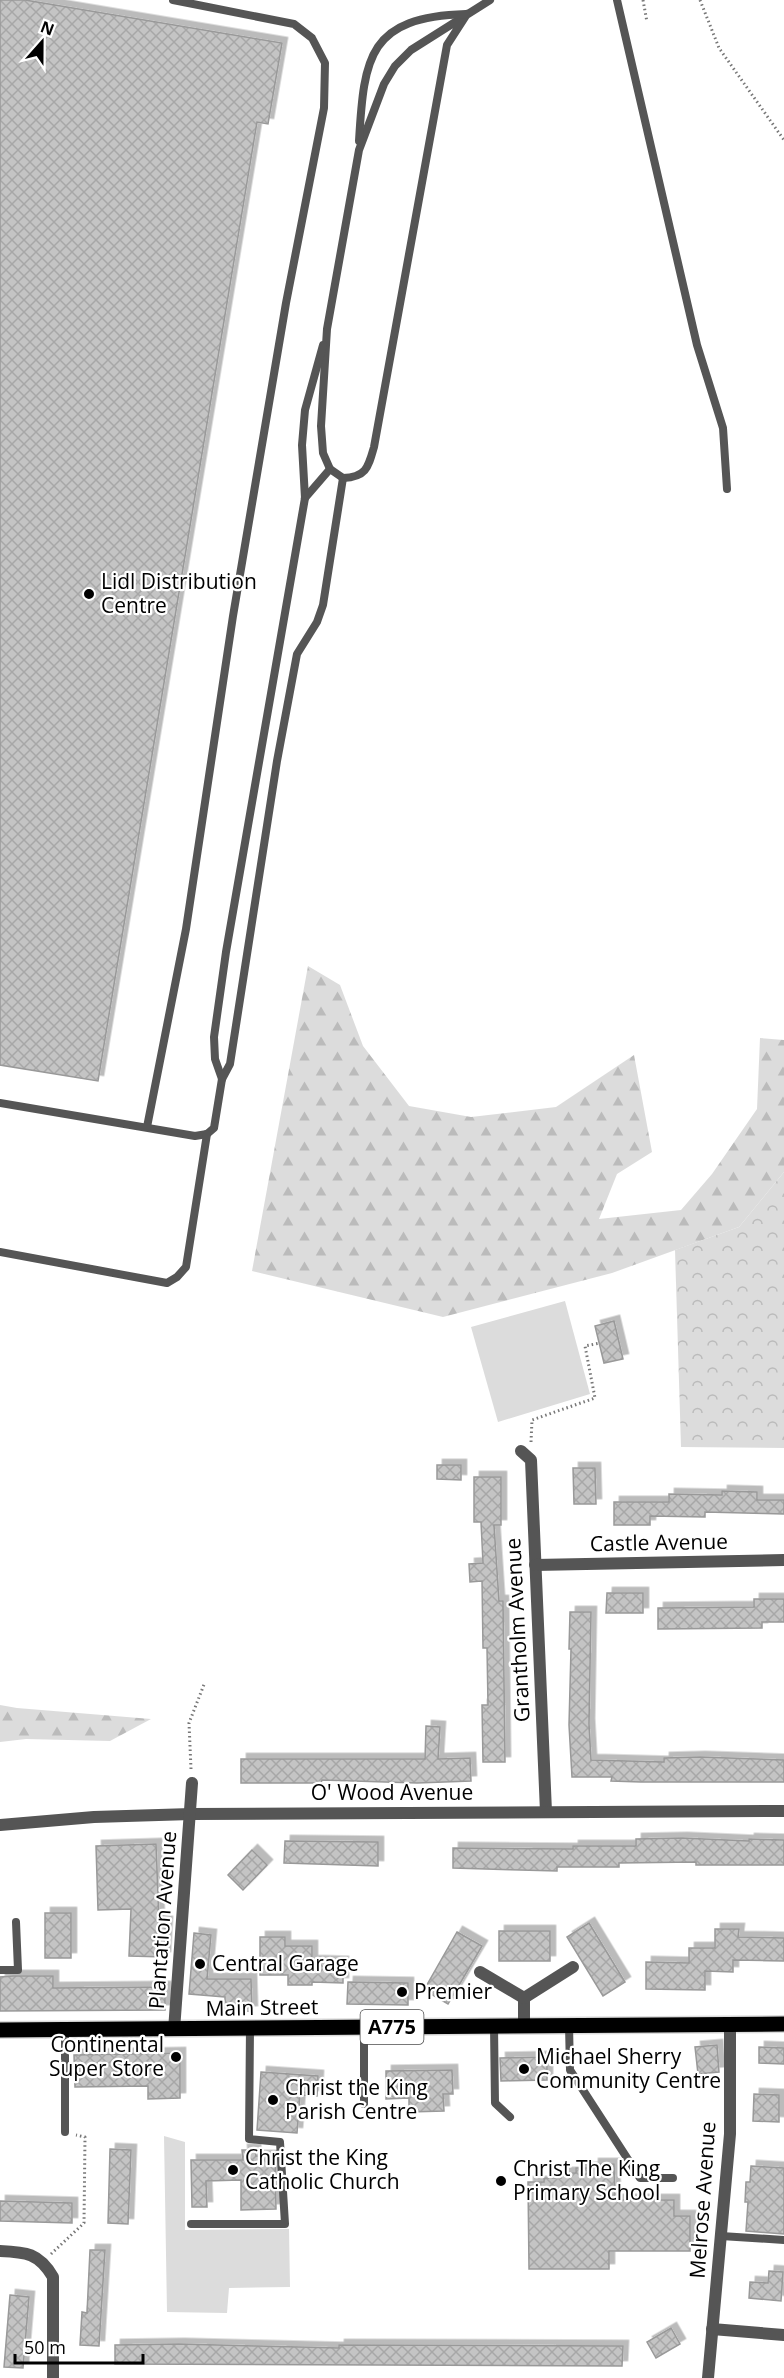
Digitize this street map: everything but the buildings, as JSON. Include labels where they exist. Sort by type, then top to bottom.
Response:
[{"type":"main road","name":"Main Street","points":[[0,2030],[784,2024]]},
{"type":"street","points":[[521,1451],[531,1460]]},
{"type":"street","name":"Grantholm Avenue","points":[[531,1460],[546,1812]]},
{"type":"street","name":"Castle Avenue","points":[[535,1566],[784,1560]]},
{"type":"street","name":"Plantation Avenue","points":[[174,2030],[192,1783]]},
{"type":"street","name":"O' Wood Avenue","points":[[0,1826],[94,1817],[191,1814],[784,1811]]},
{"type":"street","points":[[524,1998],[573,1967]]},
{"type":"street","points":[[480,1972],[524,1998]]},
{"type":"street","points":[[524,1998],[524,2025]]},
{"type":"street","name":"Melrose Avenue","points":[[708,2378],[730,2134],[730,2025]]},
{"type":"street","points":[[0,2251],[25,2252],[45,2263],[53,2277],[53,2378]]},
{"type":"street","points":[[712,2329],[784,2335]]},
{"type":"lane","points":[[147,1127],[186,929],[233,616],[284,314],[324,108],[325,63],[312,38],[294,24],[173,0]]},
{"type":"lane","points":[[358,150],[384,84],[395,66],[411,50],[490,0]]},
{"type":"lane","points":[[617,0],[697,345],[723,428],[728,489]]},
{"type":"lane","points":[[222,1079],[215,1059],[214,1037],[226,952],[305,498],[302,445],[305,410],[327,329],[358,150],[362,89],[369,63],[378,45],[391,33],[412,22],[440,15],[468,14]]},
{"type":"lane","points":[[327,329],[321,426],[323,453],[330,469],[343,478],[356,478],[363,473],[374,447],[447,45],[468,14]]},
{"type":"lane","points":[[305,498],[330,469]]},
{"type":"lane","points":[[0,1102],[195,1136],[207,1134],[214,1128],[222,1079],[230,1064],[277,761],[297,654],[317,622],[323,605],[343,478]]},
{"type":"lane","points":[[0,1252],[167,1283],[177,1277],[186,1267],[207,1134]]},
{"type":"lane","points":[[0,1970],[18,1970],[16,1922]]},
{"type":"lane","points":[[569,2025],[570,2070],[640,2178],[673,2178]]},
{"type":"lane","points":[[495,2026],[495,2103],[510,2117]]},
{"type":"lane","points":[[364,2027],[364,2104]]},
{"type":"lane","points":[[191,2224],[285,2224],[280,2142],[249,2139],[250,2028]]},
{"type":"lane","points":[[64,2132],[65,2031]]},
{"type":"lane","points":[[721,2236],[784,2240]]},
{"type":"path","points":[[643,0],[647,22]]},
{"type":"path","points":[[700,0],[719,48],[784,140]]},
{"type":"path","points":[[531,1460],[532,1420],[595,1398],[585,1346],[600,1343]]},
{"type":"path","points":[[192,1783],[189,1723],[206,1682]]},
{"type":"path","points":[[45,2263],[84,2223],[86,2137],[64,2132]]},
{"type":"green space","points":[[308,966],[340,985],[363,1046],[409,1106],[471,1117],[556,1107],[634,1055],[652,1152],[617,1174],[599,1219],[681,1210],[712,1174],[757,1109],[760,1038],[784,1040],[784,1172],[739,1227],[612,1273],[443,1317],[252,1271]]},
{"type":"green space","points":[[784,1172],[784,1448],[681,1447],[675,1250],[739,1227]]},
{"type":"green space","points":[[565,1301],[590,1394],[498,1422],[471,1327]]},
{"type":"green space","points":[[0,1705],[151,1719],[110,1741],[26,1739],[0,1742]]},
{"type":"green space","points":[[164,2136],[185,2142],[185,2230],[289,2229],[290,2287],[229,2288],[227,2313],[167,2312]]},
{"type":"place","name":"Lidl Distribution Centre","points":[[89,594]]},
{"type":"place","name":"Central Garage","points":[[200,1964]]},
{"type":"place","name":"Premier","points":[[402,1992]]},
{"type":"place","name":"Continental Super Store","points":[[176,2057]]},
{"type":"place","name":"Michael Sherry Community Centre","points":[[524,2069]]},
{"type":"place","name":"Christ the King Parish Centre","points":[[273,2100]]},
{"type":"place","name":"Christ the King Catholic Church","points":[[233,2170]]},
{"type":"place","name":"Christ The King Primary School","points":[[501,2181]]}]
